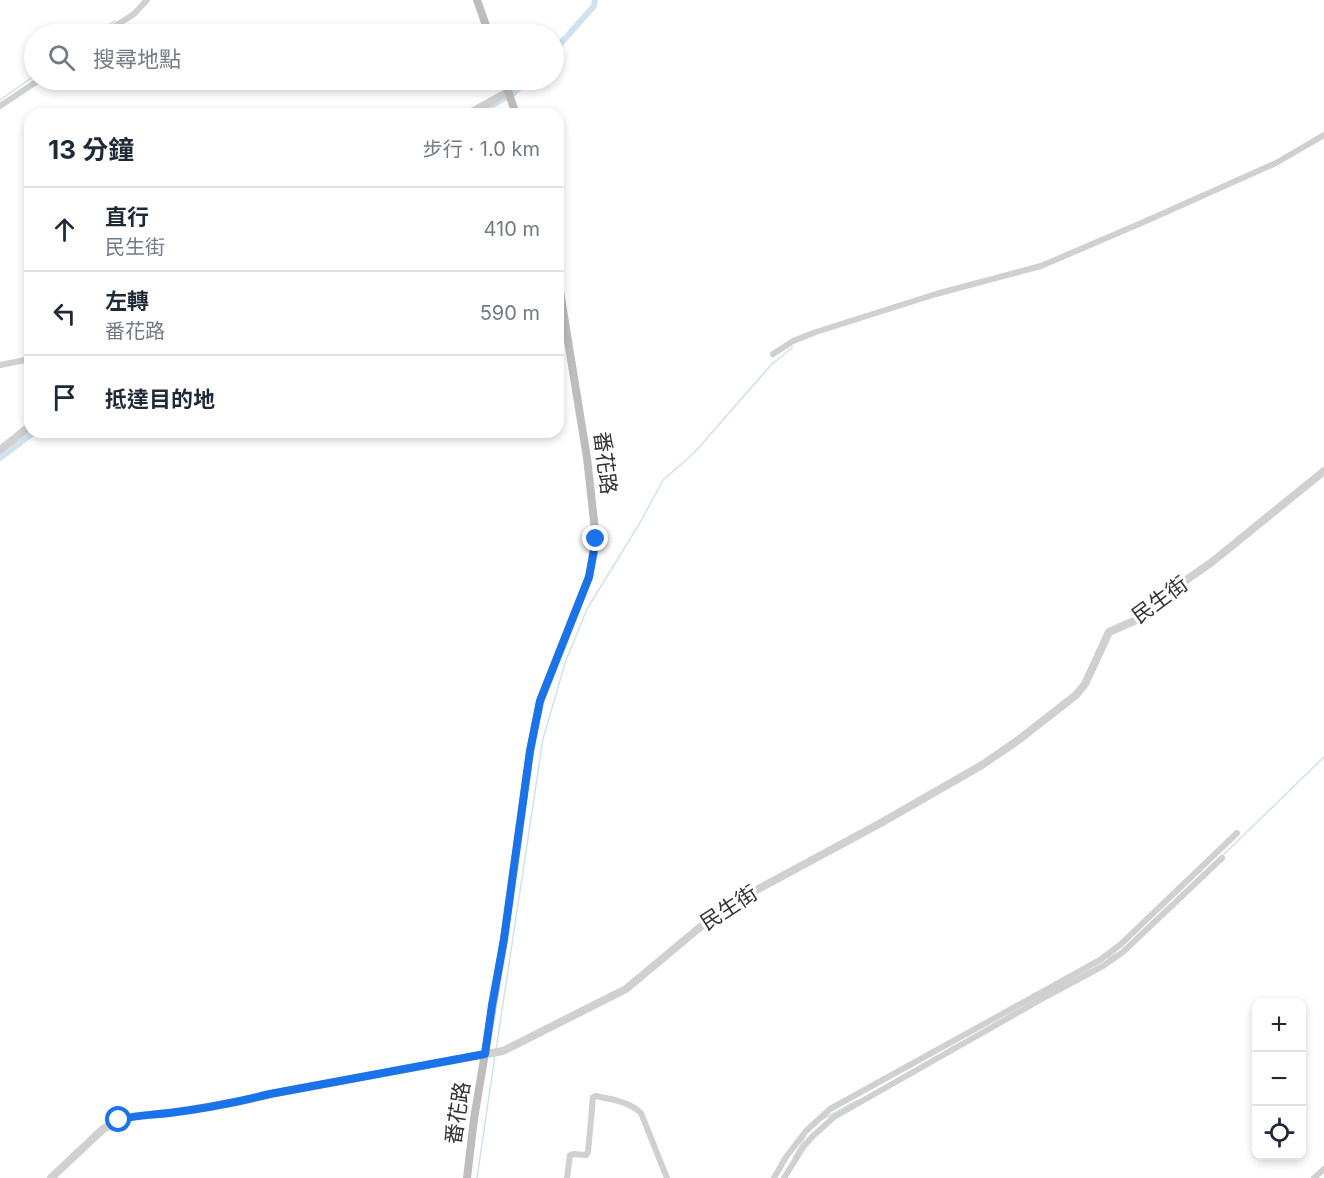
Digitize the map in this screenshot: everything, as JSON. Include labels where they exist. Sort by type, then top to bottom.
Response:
[{"type":"main road","points":[[477,0],[485,24]]},
{"type":"main road","points":[[508,92],[514,108]]},
{"type":"main road","name":"番花路","points":[[467,1178],[530,751],[540,701],[589,577],[596,539],[587,458],[564,316]]},
{"type":"street","points":[[119,24],[134,14],[147,0]]},
{"type":"street","points":[[0,106],[24,90]]},
{"type":"street","points":[[479,108],[508,92]]},
{"type":"street","points":[[773,354],[793,341],[816,332],[936,294],[1041,266],[1276,163],[1324,135]]},
{"type":"street","points":[[0,366],[24,360]]},
{"type":"street","points":[[0,450],[24,431]]},
{"type":"street","name":"民生街","points":[[51,1178],[103,1129],[119,1120],[243,1101],[503,1051],[626,989],[723,908],[879,824],[982,765],[1017,741],[1076,695],[1085,684],[1109,632],[1143,617],[1156,608],[1189,578],[1324,471]]},
{"type":"street","points":[[774,1178],[786,1157],[806,1131],[830,1110],[1100,960],[1120,945],[1238,833]]},
{"type":"street","points":[[784,1178],[804,1146],[834,1117],[1103,966],[1123,952],[1222,858]]},
{"type":"street","points":[[567,1178],[570,1155],[586,1155],[588,1152],[593,1097],[596,1096],[627,1104],[641,1113],[668,1178]]},
{"type":"street","points":[[1314,1178],[1324,1169]]},
{"type":"waterway","points":[[564,40],[594,6],[595,0]]},
{"type":"waterway","points":[[110,24],[115,21]]},
{"type":"waterway","points":[[0,100],[24,83]]},
{"type":"waterway","points":[[514,93],[517,90]]},
{"type":"waterway","points":[[487,108],[505,98]]},
{"type":"waterway","points":[[496,1050],[543,739],[565,663],[587,609],[641,521],[663,480],[694,453],[771,365],[793,347]]},
{"type":"waterway","points":[[0,458],[26,438]]},
{"type":"waterway","points":[[1221,857],[1324,757]]},
{"type":"waterway","points":[[1108,958],[1117,953]]},
{"type":"waterway","points":[[477,1178],[495,1055]]},
{"type":"waterway","points":[[823,1119],[858,1100]]},
{"type":"waterway","points":[[793,1158],[805,1137]]},
{"type":"route","points":[[119,1120],[243,1101],[485,1054],[504,939],[530,751],[540,701],[589,577],[596,539]]}]
